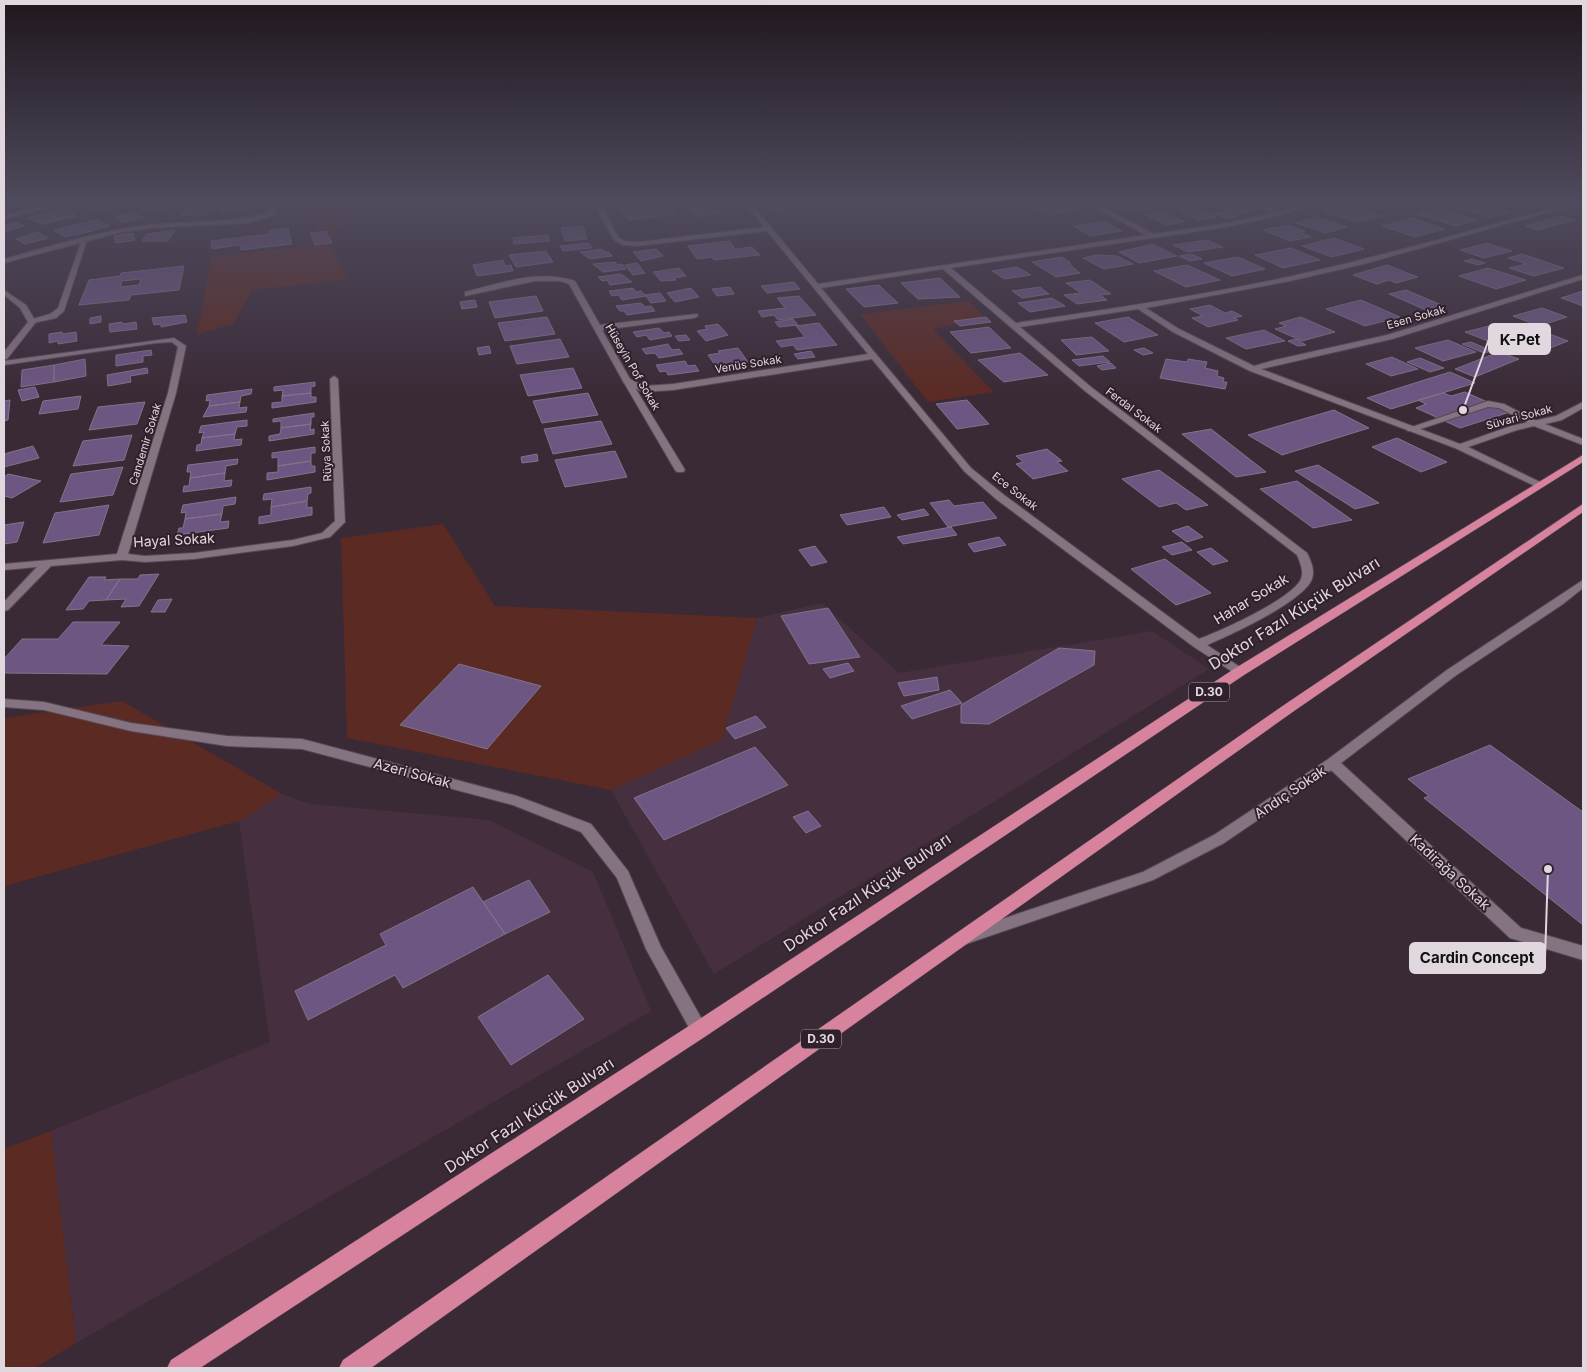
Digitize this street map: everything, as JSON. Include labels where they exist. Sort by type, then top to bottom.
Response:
[{"type":"highway","name":"Doktor Fazıl Küçük Bulvarı","points":[[178,1368],[699,1030],[1239,672],[1583,458]]},
{"type":"highway","name":"D.30","points":[[351,1368],[963,940],[1289,708],[1583,507]]},
{"type":"street","points":[[4,357],[32,322],[53,316],[61,309],[75,268]]},
{"type":"street","name":"Ece Sokak","points":[[801,268],[968,470],[1000,497],[1198,644],[1239,672]]},
{"type":"street","points":[[817,286],[938,268]]},
{"type":"street","name":"Ferdal Sokak","points":[[946,268],[1088,389],[1302,553],[1309,569]]},
{"type":"street","points":[[1014,326],[1139,308],[1281,281],[1337,268]]},
{"type":"street","name":"Hüseyin Pof Sokak","points":[[468,294],[546,277],[562,278],[572,283],[680,470]]},
{"type":"street","name":"Esen Sokak","points":[[1253,369],[1275,362],[1389,337],[1583,278]]},
{"type":"street","points":[[4,292],[23,307],[32,322]]},
{"type":"street","points":[[1139,308],[1216,353],[1253,369],[1460,447],[1539,485]]},
{"type":"street","points":[[598,328],[694,316]]},
{"type":"street","name":"Candemir Sokak","points":[[4,363],[156,341],[174,340],[182,346],[172,392],[122,557]]},
{"type":"street","name":"Venüs Sokak","points":[[627,381],[643,389],[673,387],[873,356]]},
{"type":"street","name":"Rüya Sokak","points":[[334,379],[340,522]]},
{"type":"street","points":[[1411,429],[1488,404],[1501,406],[1537,424],[1583,442]]},
{"type":"street","name":"Süvari Sokak","points":[[1460,447],[1514,428],[1559,418],[1583,405]]},
{"type":"street","name":"Hayal Sokak","points":[[4,567],[46,565],[122,557],[144,559],[194,556],[292,543],[326,535],[340,522]]},
{"type":"street","points":[[4,608],[46,565]]},
{"type":"street","name":"Hahar Sokak","points":[[1198,644],[1221,636],[1290,596],[1305,582],[1309,569]]},
{"type":"street","name":"Andıç Sokak","points":[[963,940],[1148,876],[1220,839],[1332,763],[1451,673],[1559,602],[1583,583]]},
{"type":"street","name":"Azeri Sokak","points":[[4,703],[44,706],[131,727],[227,741],[302,744],[517,800],[586,828],[623,875],[654,949],[699,1030]]},
{"type":"street","name":"Kadirağa Sokak","points":[[1332,763],[1516,933],[1583,953]]},
{"type":"shaded area","points":[[209,268],[341,268],[347,279],[252,290],[234,323],[197,335]]},
{"type":"shaded area","points":[[969,301],[985,318],[933,329],[994,392],[928,402],[860,314]]},
{"type":"shaded area","points":[[443,524],[495,606],[757,618],[722,740],[611,790],[347,738],[341,538]]},
{"type":"shaded area","points":[[822,603],[899,673],[1152,631],[1209,669],[714,974],[611,790],[722,740],[757,618]]},
{"type":"shaded area","points":[[122,701],[282,794],[239,821],[4,886],[4,718]]},
{"type":"shaded area","points":[[282,794],[310,804],[489,820],[593,872],[651,1011],[76,1343],[51,1131],[270,1042],[239,821]]},
{"type":"shaded area","points":[[51,1131],[76,1343],[35,1368],[4,1368],[4,1149]]},
{"type":"building","points":[[184,268],[179,290],[131,295],[129,300],[79,305],[89,280],[120,276],[121,273]],"holes":[[[141,279],[139,285],[120,287],[122,281]]]},
{"type":"building","points":[[474,268],[512,268],[513,271],[477,276]]},
{"type":"building","points":[[598,268],[626,269],[603,272]]},
{"type":"building","points":[[627,268],[641,268],[645,273],[633,275]]},
{"type":"building","points":[[679,268],[686,276],[674,278],[676,280],[661,281],[653,272]]},
{"type":"building","points":[[1019,268],[1031,275],[1005,279],[992,271]]},
{"type":"building","points":[[1042,268],[1074,268],[1080,273],[1056,277]]},
{"type":"building","points":[[1170,268],[1194,268],[1220,280],[1186,287],[1154,271]]},
{"type":"building","points":[[1215,268],[1265,269],[1232,276]]},
{"type":"building","points":[[1377,268],[1395,268],[1418,277],[1396,283],[1389,280],[1377,284],[1353,275]]},
{"type":"building","points":[[1488,268],[1526,280],[1496,289],[1459,276]]},
{"type":"building","points":[[1509,268],[1564,268],[1534,276]]},
{"type":"building","points":[[621,274],[632,282],[610,285],[607,280],[602,281],[598,277]]},
{"type":"building","points":[[940,278],[960,297],[918,299],[901,283]]},
{"type":"building","points":[[1090,280],[1111,294],[1100,295],[1107,300],[1077,304],[1064,295],[1081,293],[1066,283]]},
{"type":"building","points":[[794,282],[800,289],[767,293],[761,286]]},
{"type":"building","points":[[879,285],[898,303],[864,307],[846,289]]},
{"type":"building","points":[[730,287],[734,294],[717,296],[712,289]]},
{"type":"building","points":[[1040,287],[1049,294],[1022,298],[1012,291]]},
{"type":"building","points":[[633,288],[636,292],[641,291],[646,296],[622,300],[618,295],[612,296],[609,291]]},
{"type":"building","points":[[691,288],[699,297],[675,302],[667,293]]},
{"type":"building","points":[[1406,290],[1444,306],[1426,310],[1389,294]]},
{"type":"building","points":[[1583,291],[1583,306],[1561,298]]},
{"type":"building","points":[[660,293],[666,301],[651,303],[645,295]]},
{"type":"building","points":[[536,296],[543,311],[495,318],[489,302]]},
{"type":"building","points":[[799,296],[816,315],[778,320],[774,315],[762,317],[758,311],[785,308],[777,298]]},
{"type":"building","points":[[1052,298],[1065,306],[1030,312],[1018,303]]},
{"type":"building","points":[[475,300],[477,307],[462,309],[460,302]]},
{"type":"building","points":[[1361,300],[1400,317],[1365,326],[1326,309]]},
{"type":"building","points":[[641,303],[645,307],[651,306],[655,311],[627,315],[616,306]]},
{"type":"building","points":[[1210,305],[1225,313],[1232,311],[1242,316],[1234,318],[1238,320],[1208,327],[1192,318],[1203,316],[1190,309]]},
{"type":"building","points":[[1542,308],[1567,317],[1539,326],[1513,316]]},
{"type":"building","points":[[185,315],[187,322],[161,327],[161,324],[154,325],[152,318]]},
{"type":"building","points":[[101,316],[101,322],[90,324],[90,318]]},
{"type":"building","points":[[547,317],[555,334],[505,341],[498,323]]},
{"type":"building","points":[[986,317],[991,322],[960,326],[954,321]]},
{"type":"building","points":[[1128,317],[1158,335],[1124,342],[1095,323]]},
{"type":"building","points":[[1301,317],[1335,332],[1302,341],[1275,329],[1286,326],[1279,323]]},
{"type":"building","points":[[793,319],[798,325],[779,327],[775,322]]},
{"type":"building","points":[[122,322],[123,324],[136,322],[137,329],[110,332],[109,324]]},
{"type":"building","points":[[819,323],[837,345],[797,350],[793,345],[781,347],[776,341],[805,337],[796,326]]},
{"type":"building","points":[[718,324],[728,335],[706,341],[697,331],[707,329],[705,326]]},
{"type":"building","points":[[1493,325],[1517,335],[1490,342],[1465,332]]},
{"type":"building","points":[[989,327],[1011,348],[971,353],[950,332]]},
{"type":"building","points":[[659,328],[664,333],[669,332],[672,336],[650,340],[646,335],[637,337],[633,332]]},
{"type":"building","points":[[1264,330],[1285,341],[1246,349],[1226,338]]},
{"type":"building","points":[[62,332],[63,334],[76,332],[77,341],[58,344],[58,341],[49,343],[49,334]]},
{"type":"building","points":[[1550,334],[1568,341],[1535,354],[1517,347]]},
{"type":"building","points":[[686,335],[690,340],[679,341],[675,336]]},
{"type":"building","points":[[1092,337],[1109,351],[1076,355],[1061,340]]},
{"type":"building","points":[[560,339],[569,357],[517,364],[510,346]]},
{"type":"building","points":[[1296,339],[1306,345],[1298,346],[1288,341]]},
{"type":"building","points":[[1448,340],[1476,352],[1443,361],[1415,348]]},
{"type":"building","points":[[1471,342],[1492,351],[1484,353],[1462,344]]},
{"type":"building","points":[[668,344],[672,350],[679,349],[683,354],[659,358],[655,353],[646,354],[642,349]]},
{"type":"building","points":[[489,346],[491,353],[479,355],[477,348]]},
{"type":"building","points":[[738,348],[748,362],[717,368],[708,355],[720,353],[718,351]]},
{"type":"building","points":[[1144,348],[1153,353],[1143,355],[1134,350]]},
{"type":"building","points":[[151,350],[152,355],[143,356],[143,362],[116,366],[116,355]]},
{"type":"building","points":[[811,351],[815,357],[798,359],[794,354]]},
{"type":"building","points":[[1499,352],[1519,359],[1475,377],[1455,369]]},
{"type":"building","points":[[1020,353],[1048,375],[1004,382],[978,360]]},
{"type":"building","points":[[1103,356],[1110,362],[1079,366],[1072,360]]},
{"type":"building","points":[[1392,357],[1418,369],[1391,376],[1366,364]]},
{"type":"building","points":[[1420,358],[1444,368],[1430,372],[1407,362]]},
{"type":"building","points":[[85,359],[86,376],[54,382],[54,365]]},
{"type":"building","points":[[1166,359],[1187,362],[1188,359],[1207,362],[1205,368],[1218,371],[1217,376],[1224,378],[1223,382],[1227,382],[1225,389],[1160,378]]},
{"type":"building","points":[[685,361],[688,366],[695,365],[699,371],[668,375],[666,371],[660,372],[656,365]]},
{"type":"building","points":[[1111,363],[1116,368],[1102,370],[1097,366]]},
{"type":"building","points":[[54,365],[54,382],[21,387],[22,370]]},
{"type":"building","points":[[147,368],[148,373],[130,376],[131,382],[108,386],[107,375]]},
{"type":"building","points":[[573,368],[582,388],[528,396],[520,375]]},
{"type":"building","points":[[1450,372],[1475,383],[1391,409],[1367,398]]},
{"type":"building","points":[[315,382],[315,386],[311,387],[311,393],[282,396],[283,390],[274,391],[274,387]]},
{"type":"building","points":[[35,387],[39,397],[22,401],[18,390]]},
{"type":"building","points":[[252,389],[251,394],[241,396],[240,402],[209,406],[210,400],[206,401],[207,395]]},
{"type":"building","points":[[1465,392],[1510,412],[1460,428],[1416,408],[1426,404],[1418,400],[1443,393],[1451,396]]},
{"type":"building","points":[[311,393],[311,397],[316,397],[316,402],[272,408],[272,403],[282,402],[282,396]]},
{"type":"building","points":[[588,393],[598,415],[542,423],[533,401]]},
{"type":"building","points":[[81,396],[78,409],[39,414],[43,401]]},
{"type":"building","points":[[10,400],[8,420],[4,421],[4,401]]},
{"type":"building","points":[[967,400],[989,424],[957,429],[936,404]]},
{"type":"building","points":[[145,402],[137,424],[89,430],[98,407]]},
{"type":"building","points":[[240,402],[239,408],[247,407],[246,412],[203,417],[209,406]]},
{"type":"building","points":[[1334,410],[1369,428],[1282,455],[1248,435]]},
{"type":"building","points":[[314,413],[314,417],[311,417],[311,424],[281,428],[281,421],[273,422],[273,419]]},
{"type":"building","points":[[247,420],[247,426],[237,427],[235,434],[202,438],[204,432],[199,433],[201,426]]},
{"type":"building","points":[[601,421],[612,444],[553,454],[544,429]]},
{"type":"building","points":[[311,424],[310,430],[314,429],[314,434],[269,441],[269,436],[280,434],[281,428]]},
{"type":"building","points":[[1211,429],[1266,472],[1236,477],[1182,434]]},
{"type":"building","points":[[235,434],[234,440],[242,439],[241,445],[196,451],[197,445],[201,444],[202,438]]},
{"type":"building","points":[[132,435],[124,460],[73,466],[83,441]]},
{"type":"building","points":[[1397,438],[1447,462],[1421,472],[1372,447]]},
{"type":"building","points":[[33,446],[39,458],[4,467],[4,454]]},
{"type":"building","points":[[315,447],[315,453],[311,453],[311,461],[278,466],[278,457],[272,458],[272,453]]},
{"type":"building","points":[[1047,449],[1062,461],[1057,462],[1068,471],[1033,479],[1016,464],[1023,462],[1016,456]]},
{"type":"building","points":[[615,451],[627,477],[565,487],[555,460]]},
{"type":"building","points":[[537,454],[538,461],[522,463],[521,457]]},
{"type":"building","points":[[238,459],[237,464],[226,466],[225,473],[190,478],[191,472],[187,472],[188,465]]},
{"type":"building","points":[[311,461],[311,466],[315,466],[315,472],[267,480],[267,473],[278,472],[278,466]]},
{"type":"building","points":[[1318,465],[1379,503],[1355,509],[1295,471]]},
{"type":"building","points":[[123,467],[113,495],[60,502],[71,474]]},
{"type":"building","points":[[1159,470],[1208,505],[1186,510],[1176,503],[1159,507],[1122,479]]},
{"type":"building","points":[[225,473],[224,481],[232,480],[231,486],[183,492],[184,486],[189,486],[190,478]]},
{"type":"building","points":[[8,474],[41,481],[12,498],[4,496],[4,477]]},
{"type":"building","points":[[1297,481],[1352,520],[1313,528],[1260,489]]},
{"type":"building","points":[[311,487],[311,493],[308,494],[307,501],[271,507],[272,499],[263,500],[264,494]]},
{"type":"building","points":[[236,497],[235,504],[223,506],[222,514],[185,519],[186,512],[181,513],[183,505]]},
{"type":"building","points":[[949,500],[954,506],[983,502],[997,518],[948,527],[930,503]]},
{"type":"building","points":[[307,501],[307,508],[312,507],[312,515],[259,524],[259,517],[271,515],[271,507]]},
{"type":"building","points":[[109,505],[99,535],[43,543],[55,513]]},
{"type":"building","points":[[884,507],[891,517],[847,525],[840,515]]},
{"type":"building","points":[[924,509],[929,515],[902,520],[897,515]]},
{"type":"building","points":[[222,514],[220,522],[229,521],[228,528],[177,535],[179,528],[183,528],[185,519]]},
{"type":"building","points":[[24,522],[17,542],[4,544],[4,525]]},
{"type":"building","points":[[1188,526],[1203,537],[1187,542],[1172,531]]},
{"type":"building","points":[[951,527],[957,535],[903,544],[897,537]]},
{"type":"building","points":[[999,537],[1006,545],[974,552],[968,544]]},
{"type":"building","points":[[1182,542],[1192,550],[1172,555],[1162,547]]},
{"type":"building","points":[[815,546],[827,562],[811,566],[799,550]]},
{"type":"building","points":[[1211,548],[1228,561],[1213,565],[1197,552]]},
{"type":"building","points":[[1165,559],[1211,593],[1176,605],[1131,569]]},
{"type":"building","points":[[159,574],[139,606],[121,607],[126,599],[106,600],[120,579],[138,579],[140,575]]},
{"type":"building","points":[[89,577],[106,577],[104,580],[120,579],[106,600],[89,601],[83,609],[66,610]]},
{"type":"building","points":[[172,599],[165,612],[151,612],[158,600]]},
{"type":"building","points":[[828,608],[860,657],[809,664],[781,616]]},
{"type":"building","points":[[73,622],[120,622],[101,645],[129,646],[107,674],[4,673],[4,659],[22,639],[58,639]]},
{"type":"building","points":[[1059,648],[1095,651],[1094,665],[989,724],[961,723],[961,705]]},
{"type":"building","points":[[848,663],[854,671],[830,678],[823,669]]},
{"type":"building","points":[[459,664],[541,686],[487,749],[400,725]]},
{"type":"building","points":[[937,677],[939,690],[904,696],[898,683]]},
{"type":"building","points":[[950,690],[962,703],[912,719],[901,706]]},
{"type":"building","points":[[756,716],[766,727],[735,739],[726,728]]},
{"type":"building","points":[[1490,745],[1583,812],[1583,925],[1424,798],[1429,796],[1408,779]]},
{"type":"building","points":[[755,747],[788,785],[664,840],[634,798]]},
{"type":"building","points":[[808,811],[821,826],[806,833],[793,817]]},
{"type":"building","points":[[529,880],[550,912],[505,934],[483,902]]},
{"type":"building","points":[[473,887],[505,934],[403,988],[395,975],[308,1020],[295,991],[386,945],[380,934]]},
{"type":"building","points":[[548,975],[584,1019],[511,1065],[478,1017]]},
{"type":"place","name":"K-Pet","points":[[1463,410]]},
{"type":"place","name":"Cardin Concept","points":[[1548,869]]}]
